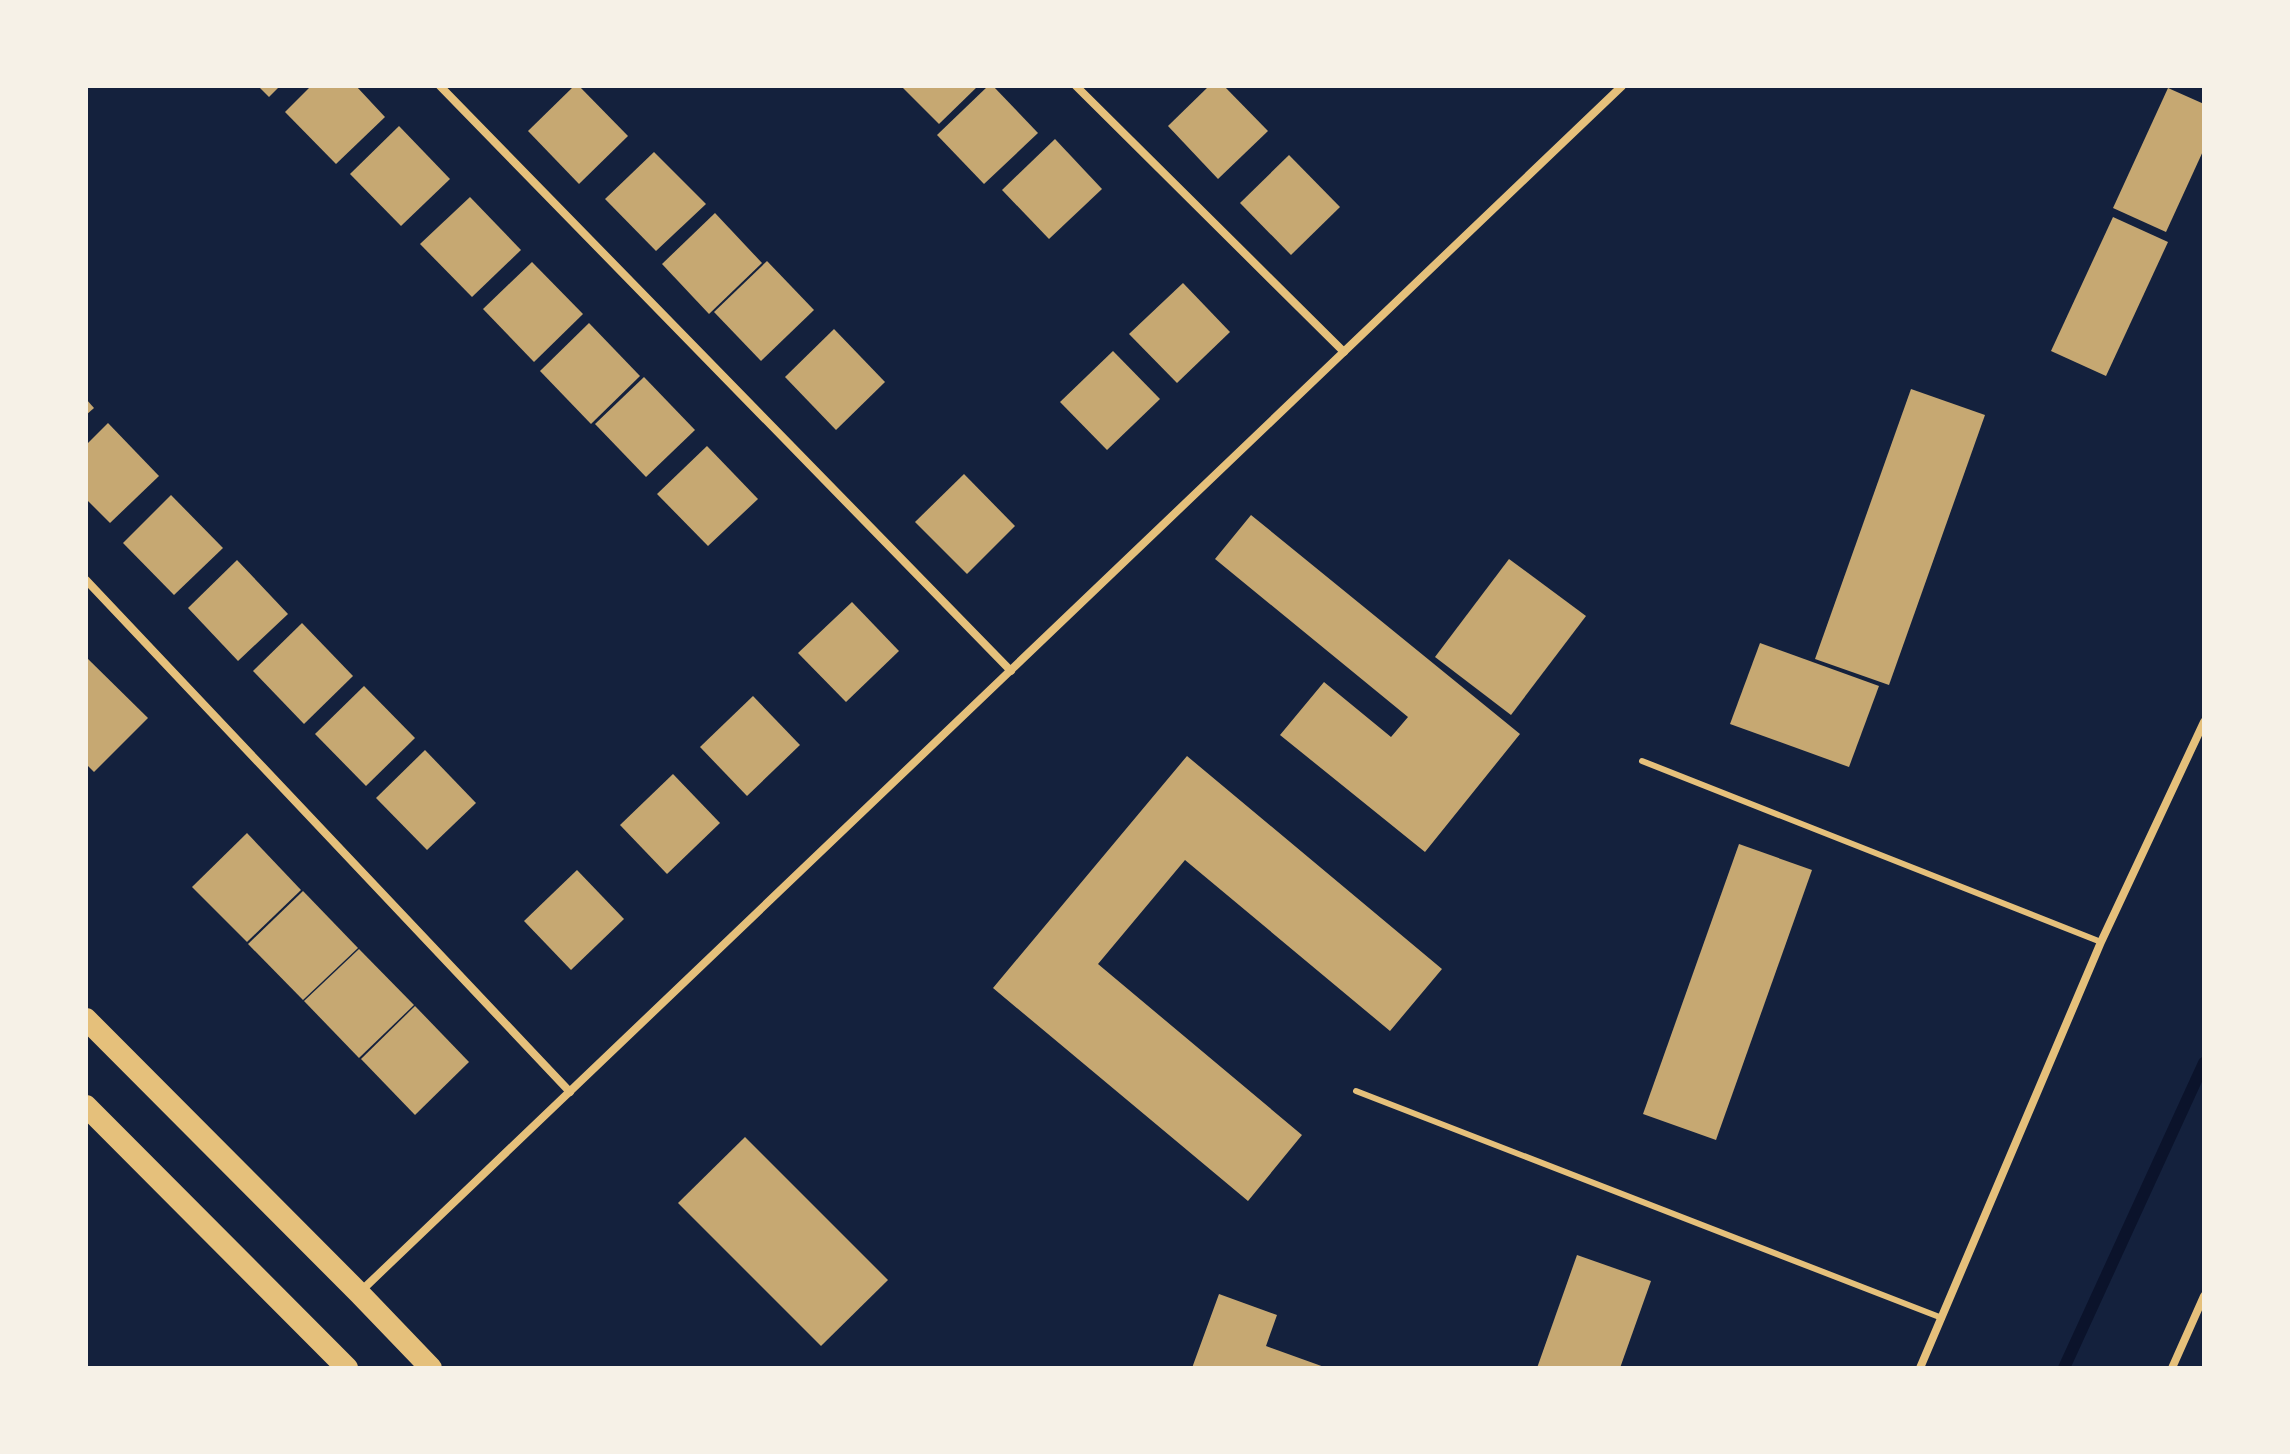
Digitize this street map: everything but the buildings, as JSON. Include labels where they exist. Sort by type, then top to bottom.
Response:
[{"type":"highway","points":[[86,1019],[431,1368]]},
{"type":"highway","points":[[86,1106],[347,1368]]},
{"type":"street","points":[[440,86],[1011,671]]},
{"type":"street","points":[[1076,86],[1344,352]]},
{"type":"street","points":[[359,1293],[1622,86]]},
{"type":"street","points":[[86,580],[570,1092]]},
{"type":"street","points":[[1920,1368],[2101,942],[2204,722]]},
{"type":"street","points":[[2172,1368],[2204,1296]]},
{"type":"lane","points":[[1642,761],[2101,942]]},
{"type":"lane","points":[[1356,1091],[1942,1318]]},
{"type":"waterway","points":[[2064,1368],[2204,1063]]}]
